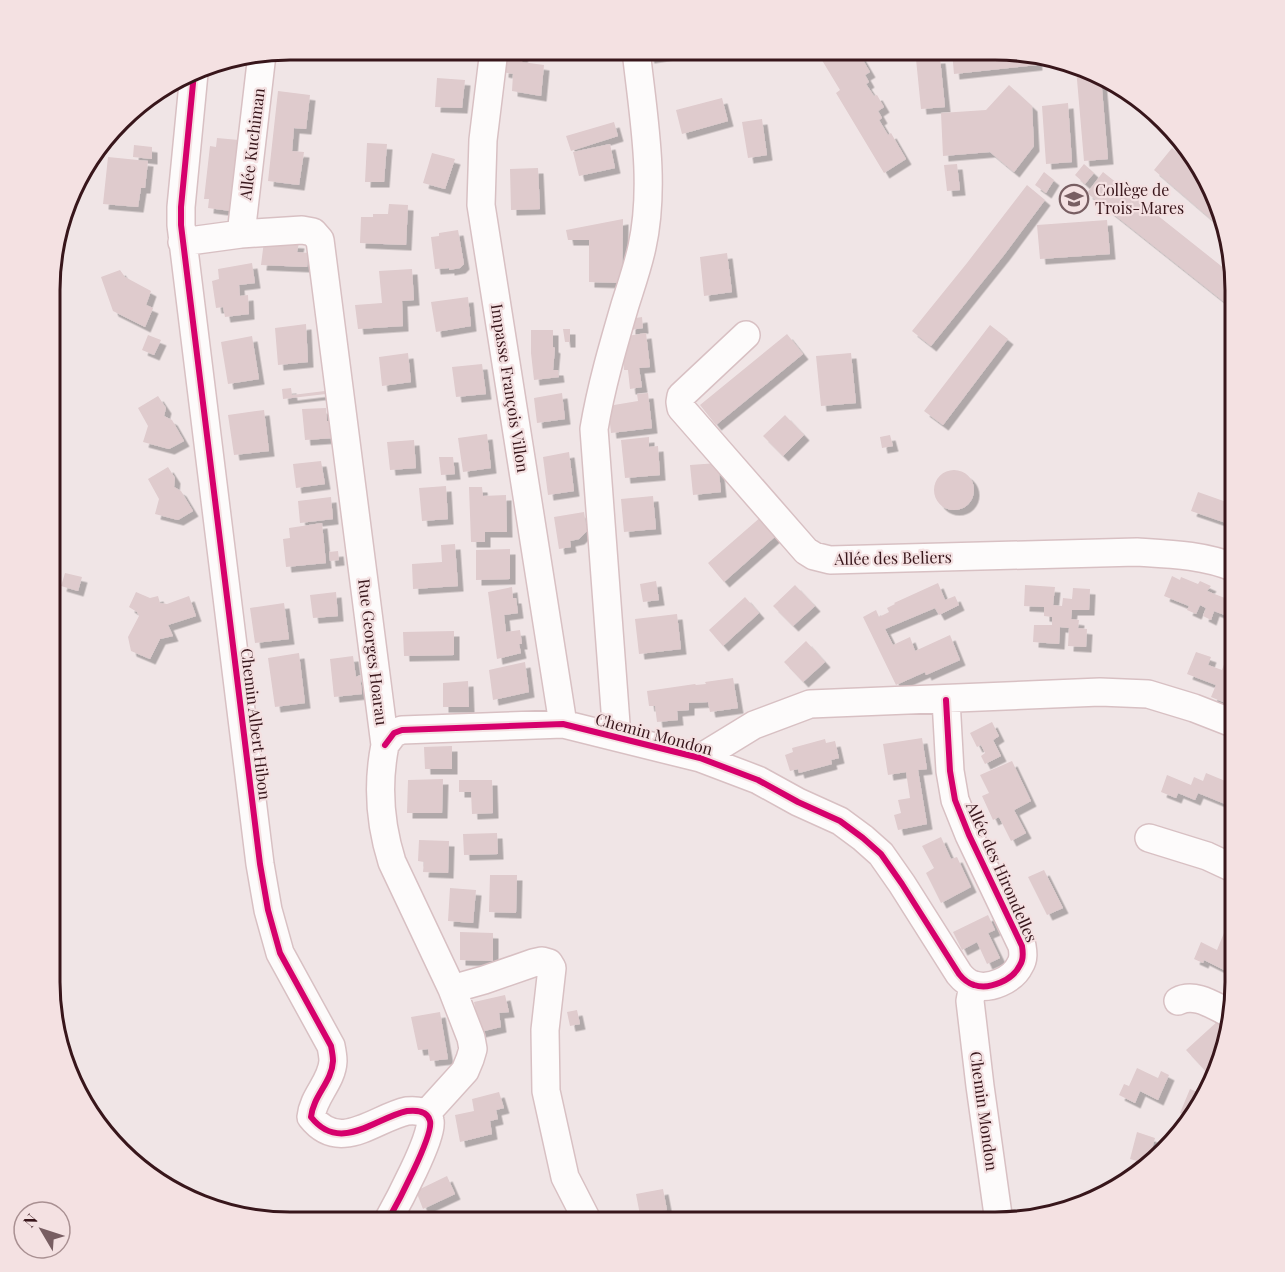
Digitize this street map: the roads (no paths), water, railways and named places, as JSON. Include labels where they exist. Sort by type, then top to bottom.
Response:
[{"type":"street","name":"Impasse François Villon","points":[[493,60],[483,140],[481,205],[563,724]]},
{"type":"street","name":"Chemin Mondon","points":[[617,737],[594,429],[611,353],[642,246],[647,206],[648,167],[637,60]]},
{"type":"street","name":"Allée Kuchiman","points":[[241,234],[261,62]]},
{"type":"street","name":"Chemin Albert Hibon","points":[[193,82],[181,207],[182,242],[260,864],[268,910],[280,952],[331,1046],[333,1060],[330,1074],[312,1108],[311,1117],[317,1125],[329,1131],[344,1134],[359,1131],[406,1112],[418,1110],[426,1114]]},
{"type":"street","name":"Rue Georges Hoarau","points":[[241,234],[302,230],[313,232],[320,240],[385,745],[381,762],[381,819],[386,842],[399,878],[452,989],[471,1038],[472,1049],[465,1071],[426,1114]]},
{"type":"street","points":[[182,242],[241,234]]},
{"type":"street","name":"Allée des Beliers","points":[[746,335],[681,396],[681,408],[806,551],[814,556],[830,560],[1137,552],[1181,554],[1225,564]]},
{"type":"street","points":[[700,758],[754,725],[810,704],[1100,692],[1148,694],[1225,720]]},
{"type":"street","name":"Allée des Hirondelles","points":[[946,700],[950,771],[955,800],[969,835],[1023,946],[1024,953],[1015,972],[1002,983],[973,985]]},
{"type":"street","name":"Chemin Mondon","points":[[385,745],[394,733],[402,730],[563,724],[700,758],[758,780],[840,821],[881,855],[959,974],[973,985],[970,1001],[998,1212]]},
{"type":"street","points":[[1149,838],[1208,856],[1225,864]]},
{"type":"street","points":[[452,989],[533,963],[549,963],[552,968],[545,1030],[546,1091],[565,1177],[583,1212]]},
{"type":"street","points":[[1178,1001],[1191,997],[1223,1011]]},
{"type":"street","points":[[393,1212],[429,1135],[430,1121],[426,1114]]},
{"type":"place","name":"Collège de Trois-Mares","points":[[1074,199]]}]
